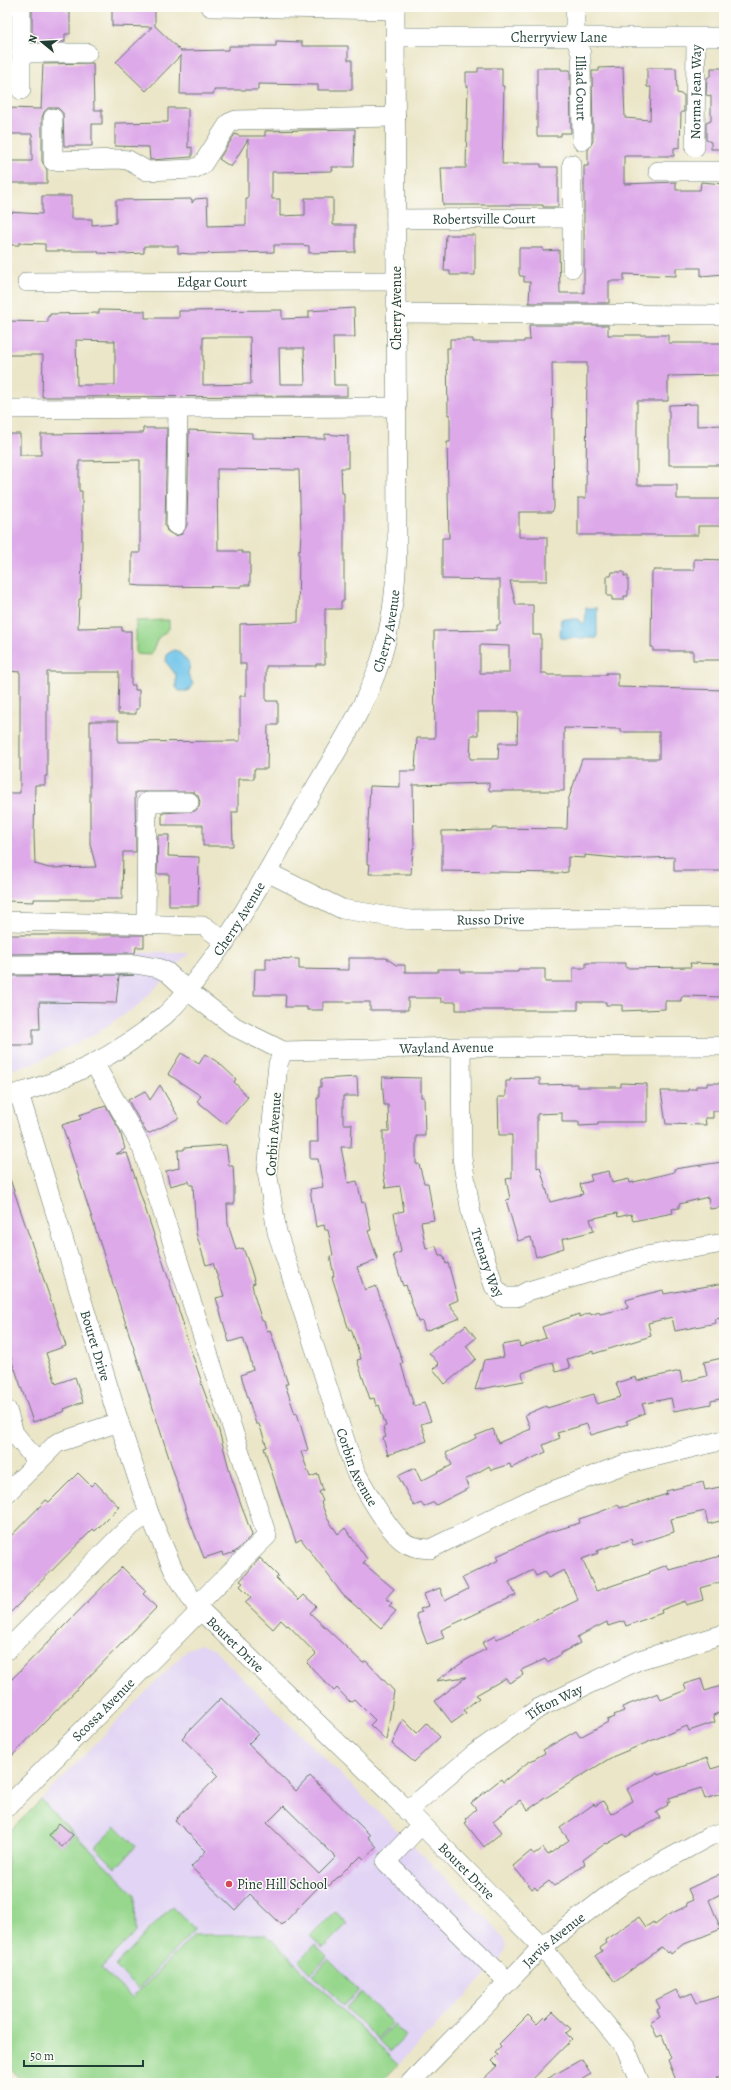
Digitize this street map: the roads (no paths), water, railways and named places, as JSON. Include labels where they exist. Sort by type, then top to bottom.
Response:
[{"type":"street","points":[[21,7],[21,90]]},
{"type":"street","points":[[211,7],[395,9]]},
{"type":"street","name":"Illiad Court","points":[[575,7],[575,37],[581,54],[582,141]]},
{"type":"street","name":"Cherry Avenue","points":[[13,1094],[59,1080],[117,1050],[164,1015],[188,991],[226,942],[267,872],[361,707],[381,658],[390,622],[396,580],[397,407],[395,9]]},
{"type":"street","name":"Cherryview Lane","points":[[395,37],[724,37]]},
{"type":"street","name":"Norma Jean Way","points":[[695,147],[696,38]]},
{"type":"street","points":[[21,53],[87,53]]},
{"type":"street","points":[[53,118],[53,161],[128,160],[147,171],[193,169],[202,165],[229,123],[236,120],[396,116]]},
{"type":"street","points":[[572,164],[572,268]]},
{"type":"street","points":[[658,171],[724,171]]},
{"type":"street","name":"Robertsville Court","points":[[396,219],[572,218]]},
{"type":"street","name":"Edgar Court","points":[[27,282],[396,281]]},
{"type":"street","points":[[396,313],[724,315]]},
{"type":"street","points":[[7,409],[397,407]]},
{"type":"street","points":[[176,525],[178,408]]},
{"type":"street","points":[[146,924],[147,802],[189,802]]},
{"type":"street","name":"Russo Drive","points":[[267,872],[342,909],[410,920],[724,917]]},
{"type":"street","points":[[7,921],[204,926],[226,942]]},
{"type":"street","name":"Wayland Avenue","points":[[7,965],[149,966],[167,972],[188,991],[235,1027],[283,1051],[461,1047],[724,1046]]},
{"type":"street","name":"Trenary Way","points":[[461,1047],[462,1158],[471,1213],[494,1286],[503,1297],[517,1297],[528,1291],[646,1256],[724,1243]]},
{"type":"street","name":"Corbin Avenue","points":[[283,1051],[278,1064],[267,1171],[277,1232],[355,1471],[368,1496],[403,1542],[416,1548],[430,1549],[536,1497],[617,1467],[724,1440]]},
{"type":"street","name":"Scossa Avenue","points":[[7,1807],[267,1536],[142,1148],[94,1063]]},
{"type":"street","name":"Bouret Drive","points":[[13,1094],[149,1513],[174,1571],[198,1609],[422,1825],[542,1947],[626,2049],[640,2083]]},
{"type":"street","points":[[7,1410],[14,1433],[38,1463]]},
{"type":"street","points":[[7,1494],[57,1444],[119,1422]]},
{"type":"street","points":[[7,1650],[127,1529],[149,1513]]},
{"type":"street","name":"Tifton Way","points":[[407,1811],[474,1754],[539,1708],[639,1660],[724,1634]]},
{"type":"street","points":[[422,1825],[386,1862],[508,1982]]},
{"type":"street","name":"Jarvis Avenue","points":[[410,2083],[542,1947],[624,1882],[710,1836],[724,1832]]},
{"type":"water","points":[[586,608],[597,608],[597,638],[560,638],[561,619],[579,619],[579,622],[585,623]]},
{"type":"water","points":[[174,650],[178,651],[190,664],[188,674],[193,684],[188,691],[179,691],[176,687],[176,675],[166,662],[167,654]]},
{"type":"place","name":"Pine Hill School","points":[[229,1884]]}]
